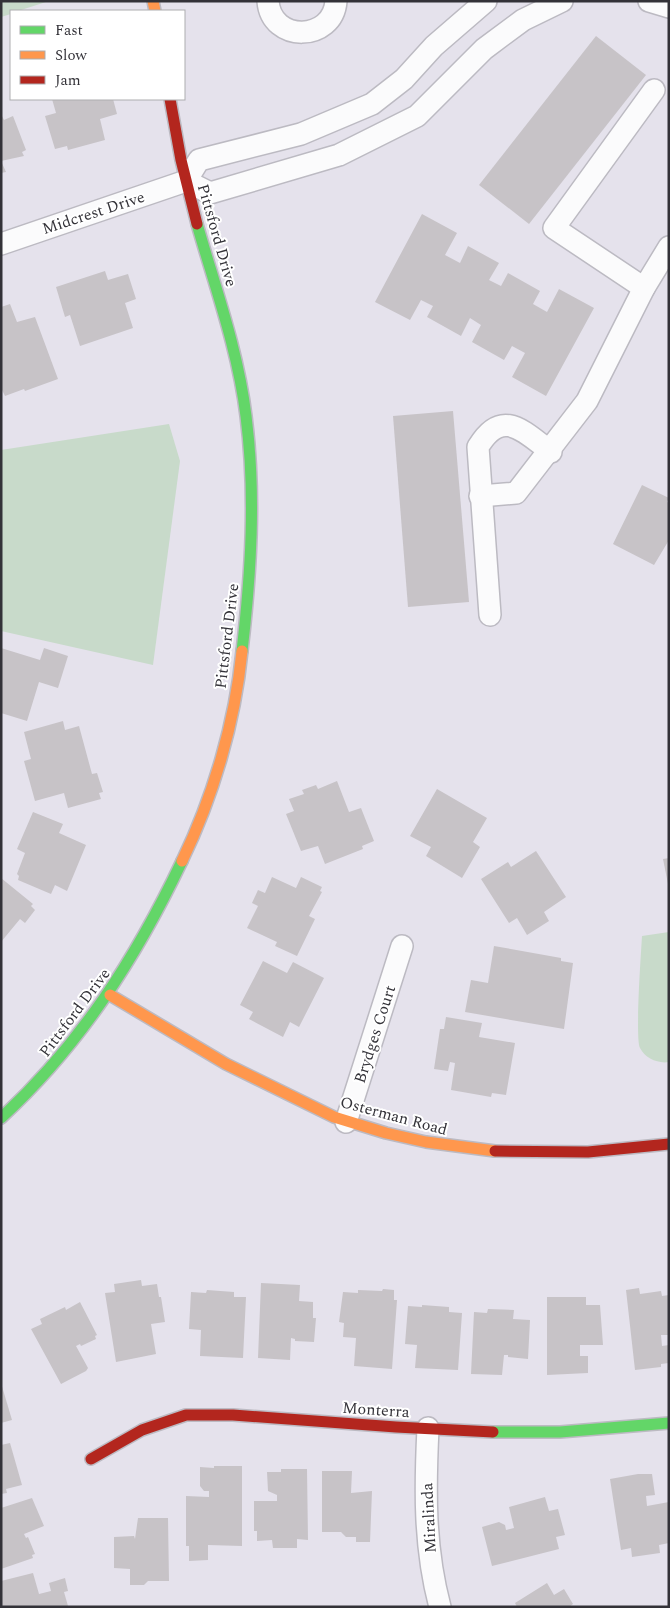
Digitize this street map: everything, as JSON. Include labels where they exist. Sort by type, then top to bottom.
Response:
[{"type":"street","points":[[268,1],[272,17],[280,26],[290,31],[302,33],[313,32],[323,26],[331,18],[336,1]]},
{"type":"street","points":[[486,1],[434,46],[404,79],[372,104],[301,134],[199,160],[186,181],[210,193],[339,155],[417,116],[484,49],[523,20],[562,1]]},
{"type":"street","points":[[649,1],[669,7]]},
{"type":"street","points":[[644,288],[554,228],[654,90]]},
{"type":"street","name":"Pittsford Drive","points":[[1,1118],[49,1071],[110,995],[180,872],[205,811],[226,746],[246,628],[251,467],[246,413],[229,334],[186,181],[170,100]]},
{"type":"street","name":"Midcrest Drive","points":[[1,244],[186,181]]},
{"type":"street","points":[[480,496],[516,493],[551,452],[587,401],[644,288],[669,247]]},
{"type":"street","points":[[490,615],[478,447],[486,432],[494,427],[510,425],[522,430],[551,452]]},
{"type":"street","name":"Brydges Court","points":[[346,1122],[402,946]]},
{"type":"street","name":"Osterman Road","points":[[110,995],[205,1053],[265,1085],[346,1122],[455,1148],[544,1154],[623,1151],[669,1144]]},
{"type":"street","name":"Monterra","points":[[91,1459],[142,1430],[186,1415],[233,1415],[526,1434],[631,1428],[669,1423]]},
{"type":"street","name":"Miralinda","points":[[428,1428],[425,1480],[427,1537],[433,1579],[440,1607]]},
{"type":"green space","points":[[1,1],[49,1],[21,10],[10,10],[10,14],[1,17]]},
{"type":"green space","points":[[169,424],[180,461],[153,665],[1,631],[1,450]]},
{"type":"green space","points":[[669,932],[669,1062],[665,1062],[656,1061],[642,1052],[639,1041],[638,1013],[642,936]]},
{"type":"building","points":[[596,36],[646,75],[529,224],[479,185]]},
{"type":"building","points":[[52,100],[113,100],[117,114],[100,119],[105,140],[68,150],[67,146],[55,149],[45,116],[56,113]]},
{"type":"building","points":[[1,114],[4,120],[13,116],[26,150],[22,152],[24,156],[1,161]]},
{"type":"building","points":[[1,161],[6,172],[1,173]]},
{"type":"building","points":[[422,214],[457,233],[445,255],[460,263],[468,246],[499,263],[489,280],[501,286],[508,273],[540,291],[533,304],[547,312],[559,289],[594,308],[546,396],[512,377],[525,353],[512,346],[504,360],[472,342],[481,325],[470,318],[461,336],[427,317],[433,306],[421,300],[410,320],[375,302]]},
{"type":"building","points":[[105,271],[108,280],[128,274],[136,299],[125,303],[133,328],[80,346],[70,315],[65,317],[56,287]]},
{"type":"building","points":[[10,304],[17,322],[35,317],[58,379],[5,396],[1,388],[1,307]]},
{"type":"building","points":[[453,411],[469,602],[408,607],[393,416]]},
{"type":"building","points":[[642,485],[669,498],[667,502],[669,503],[669,540],[654,565],[613,544]]},
{"type":"building","points":[[1,648],[40,660],[44,648],[68,656],[58,688],[39,682],[27,721],[1,713]]},
{"type":"building","points":[[63,721],[65,730],[79,726],[92,774],[97,773],[103,792],[99,793],[101,799],[68,808],[64,793],[35,801],[24,761],[31,759],[24,732]]},
{"type":"building","points":[[337,781],[349,812],[361,808],[374,841],[362,846],[363,849],[325,864],[318,846],[301,851],[286,814],[294,811],[289,799],[304,794],[302,790],[316,785],[318,789]]},
{"type":"building","points":[[437,789],[487,818],[473,842],[480,847],[462,878],[426,856],[431,847],[410,836]]},
{"type":"building","points":[[33,812],[63,824],[59,833],[86,845],[67,891],[55,885],[51,894],[18,880],[19,876],[17,874],[25,853],[17,849]]},
{"type":"building","points":[[536,851],[566,897],[544,912],[549,921],[527,935],[517,918],[509,923],[481,879],[508,862],[511,867]]},
{"type":"building","points":[[669,858],[669,884],[668,884],[663,859]]},
{"type":"building","points":[[272,877],[296,888],[301,877],[322,887],[320,891],[322,892],[309,916],[315,919],[297,956],[275,946],[277,942],[247,928],[258,906],[252,903],[258,890],[265,893]]},
{"type":"building","points":[[1,878],[33,904],[31,906],[35,910],[25,923],[20,919],[1,942]]},
{"type":"building","points":[[494,946],[561,958],[561,961],[573,963],[564,1029],[465,1012],[471,980],[488,983]]},
{"type":"building","points":[[263,961],[287,973],[293,962],[324,978],[299,1027],[290,1022],[283,1037],[249,1019],[253,1012],[240,1005]]},
{"type":"building","points":[[446,1017],[482,1023],[479,1037],[515,1043],[506,1095],[492,1093],[491,1097],[451,1090],[455,1063],[450,1062],[448,1071],[434,1069],[440,1029],[444,1029]]},
{"type":"building","points":[[141,1280],[142,1286],[157,1284],[159,1297],[161,1297],[165,1322],[151,1324],[156,1354],[116,1362],[105,1293],[115,1292],[114,1284]]},
{"type":"building","points":[[261,1283],[300,1285],[299,1301],[313,1302],[313,1318],[316,1318],[314,1342],[295,1341],[295,1339],[291,1338],[290,1360],[258,1358]]},
{"type":"building","points":[[639,1288],[640,1294],[661,1291],[662,1296],[669,1295],[669,1335],[661,1335],[662,1346],[669,1345],[669,1363],[661,1364],[661,1367],[635,1370],[626,1290]]},
{"type":"building","points":[[383,1289],[394,1290],[394,1300],[397,1300],[392,1369],[354,1366],[356,1338],[343,1337],[344,1323],[339,1322],[343,1292],[358,1293],[358,1290],[382,1291]]},
{"type":"building","points":[[207,1290],[234,1292],[234,1297],[246,1297],[243,1358],[200,1356],[201,1330],[189,1329],[191,1292],[206,1293]]},
{"type":"building","points":[[547,1297],[586,1297],[586,1305],[600,1305],[603,1345],[580,1345],[580,1356],[588,1356],[588,1373],[547,1375]]},
{"type":"building","points":[[80,1302],[97,1335],[95,1336],[96,1339],[81,1346],[80,1344],[76,1346],[88,1368],[86,1371],[61,1384],[31,1329],[42,1324],[40,1319],[65,1307],[66,1310]]},
{"type":"building","points":[[422,1305],[449,1307],[449,1312],[462,1313],[458,1370],[415,1368],[417,1345],[405,1344],[408,1306],[422,1307]]},
{"type":"building","points":[[488,1309],[514,1310],[513,1319],[530,1320],[528,1359],[504,1355],[502,1375],[471,1374],[474,1312],[487,1313]]},
{"type":"building","points":[[1,1383],[12,1420],[1,1423]]},
{"type":"building","points":[[10,1443],[22,1485],[6,1489],[7,1493],[1,1494],[1,1445]]},
{"type":"building","points":[[214,1466],[242,1466],[242,1546],[208,1545],[208,1560],[189,1561],[189,1546],[186,1546],[186,1496],[209,1497],[209,1491],[204,1491],[200,1486],[200,1467],[214,1468]]},
{"type":"building","points":[[281,1469],[307,1469],[308,1540],[297,1539],[297,1548],[273,1548],[272,1540],[257,1541],[257,1531],[254,1531],[254,1501],[277,1501],[277,1495],[268,1491],[267,1472],[281,1472]]},
{"type":"building","points":[[322,1471],[352,1471],[351,1493],[372,1491],[370,1542],[356,1542],[356,1537],[346,1537],[341,1532],[322,1532]]},
{"type":"building","points":[[638,1474],[652,1474],[655,1495],[646,1496],[647,1506],[669,1502],[669,1543],[659,1545],[660,1553],[632,1557],[631,1548],[621,1550],[610,1479]]},
{"type":"building","points":[[545,1497],[549,1511],[558,1509],[565,1535],[556,1537],[559,1549],[492,1566],[482,1527],[499,1522],[505,1525],[506,1530],[514,1528],[509,1507]]},
{"type":"building","points":[[32,1498],[44,1526],[24,1534],[26,1538],[28,1537],[35,1554],[32,1555],[33,1558],[1,1569],[1,1508]]},
{"type":"building","points":[[138,1518],[168,1518],[169,1581],[148,1581],[144,1585],[130,1585],[130,1569],[114,1568],[114,1537],[134,1536],[135,1539]]},
{"type":"building","points":[[33,1573],[39,1594],[51,1591],[49,1583],[65,1578],[68,1591],[64,1592],[68,1606],[2,1607],[1,1581]]},
{"type":"building","points":[[547,1583],[554,1595],[564,1589],[573,1604],[569,1607],[517,1607],[515,1603]]},
{"type":"traffic: fast","points":[[197,224],[232,343],[246,416],[252,504],[248,593],[242,651]]},
{"type":"traffic: fast","points":[[1,1118],[56,1061],[104,999],[145,932],[182,861]]},
{"type":"traffic: fast","points":[[493,1432],[560,1432],[669,1423]]},
{"type":"traffic: slow","points":[[153,1],[155,10]]},
{"type":"traffic: slow","points":[[182,861],[213,785],[221,759],[234,705],[242,651]]},
{"type":"traffic: slow","points":[[110,995],[226,1064],[334,1117],[386,1133],[426,1142],[495,1151]]},
{"type":"traffic: jam","points":[[170,100],[181,160],[197,224]]},
{"type":"traffic: jam","points":[[495,1151],[588,1152],[669,1144]]},
{"type":"traffic: jam","points":[[91,1459],[142,1430],[186,1415],[233,1415],[493,1432]]}]
